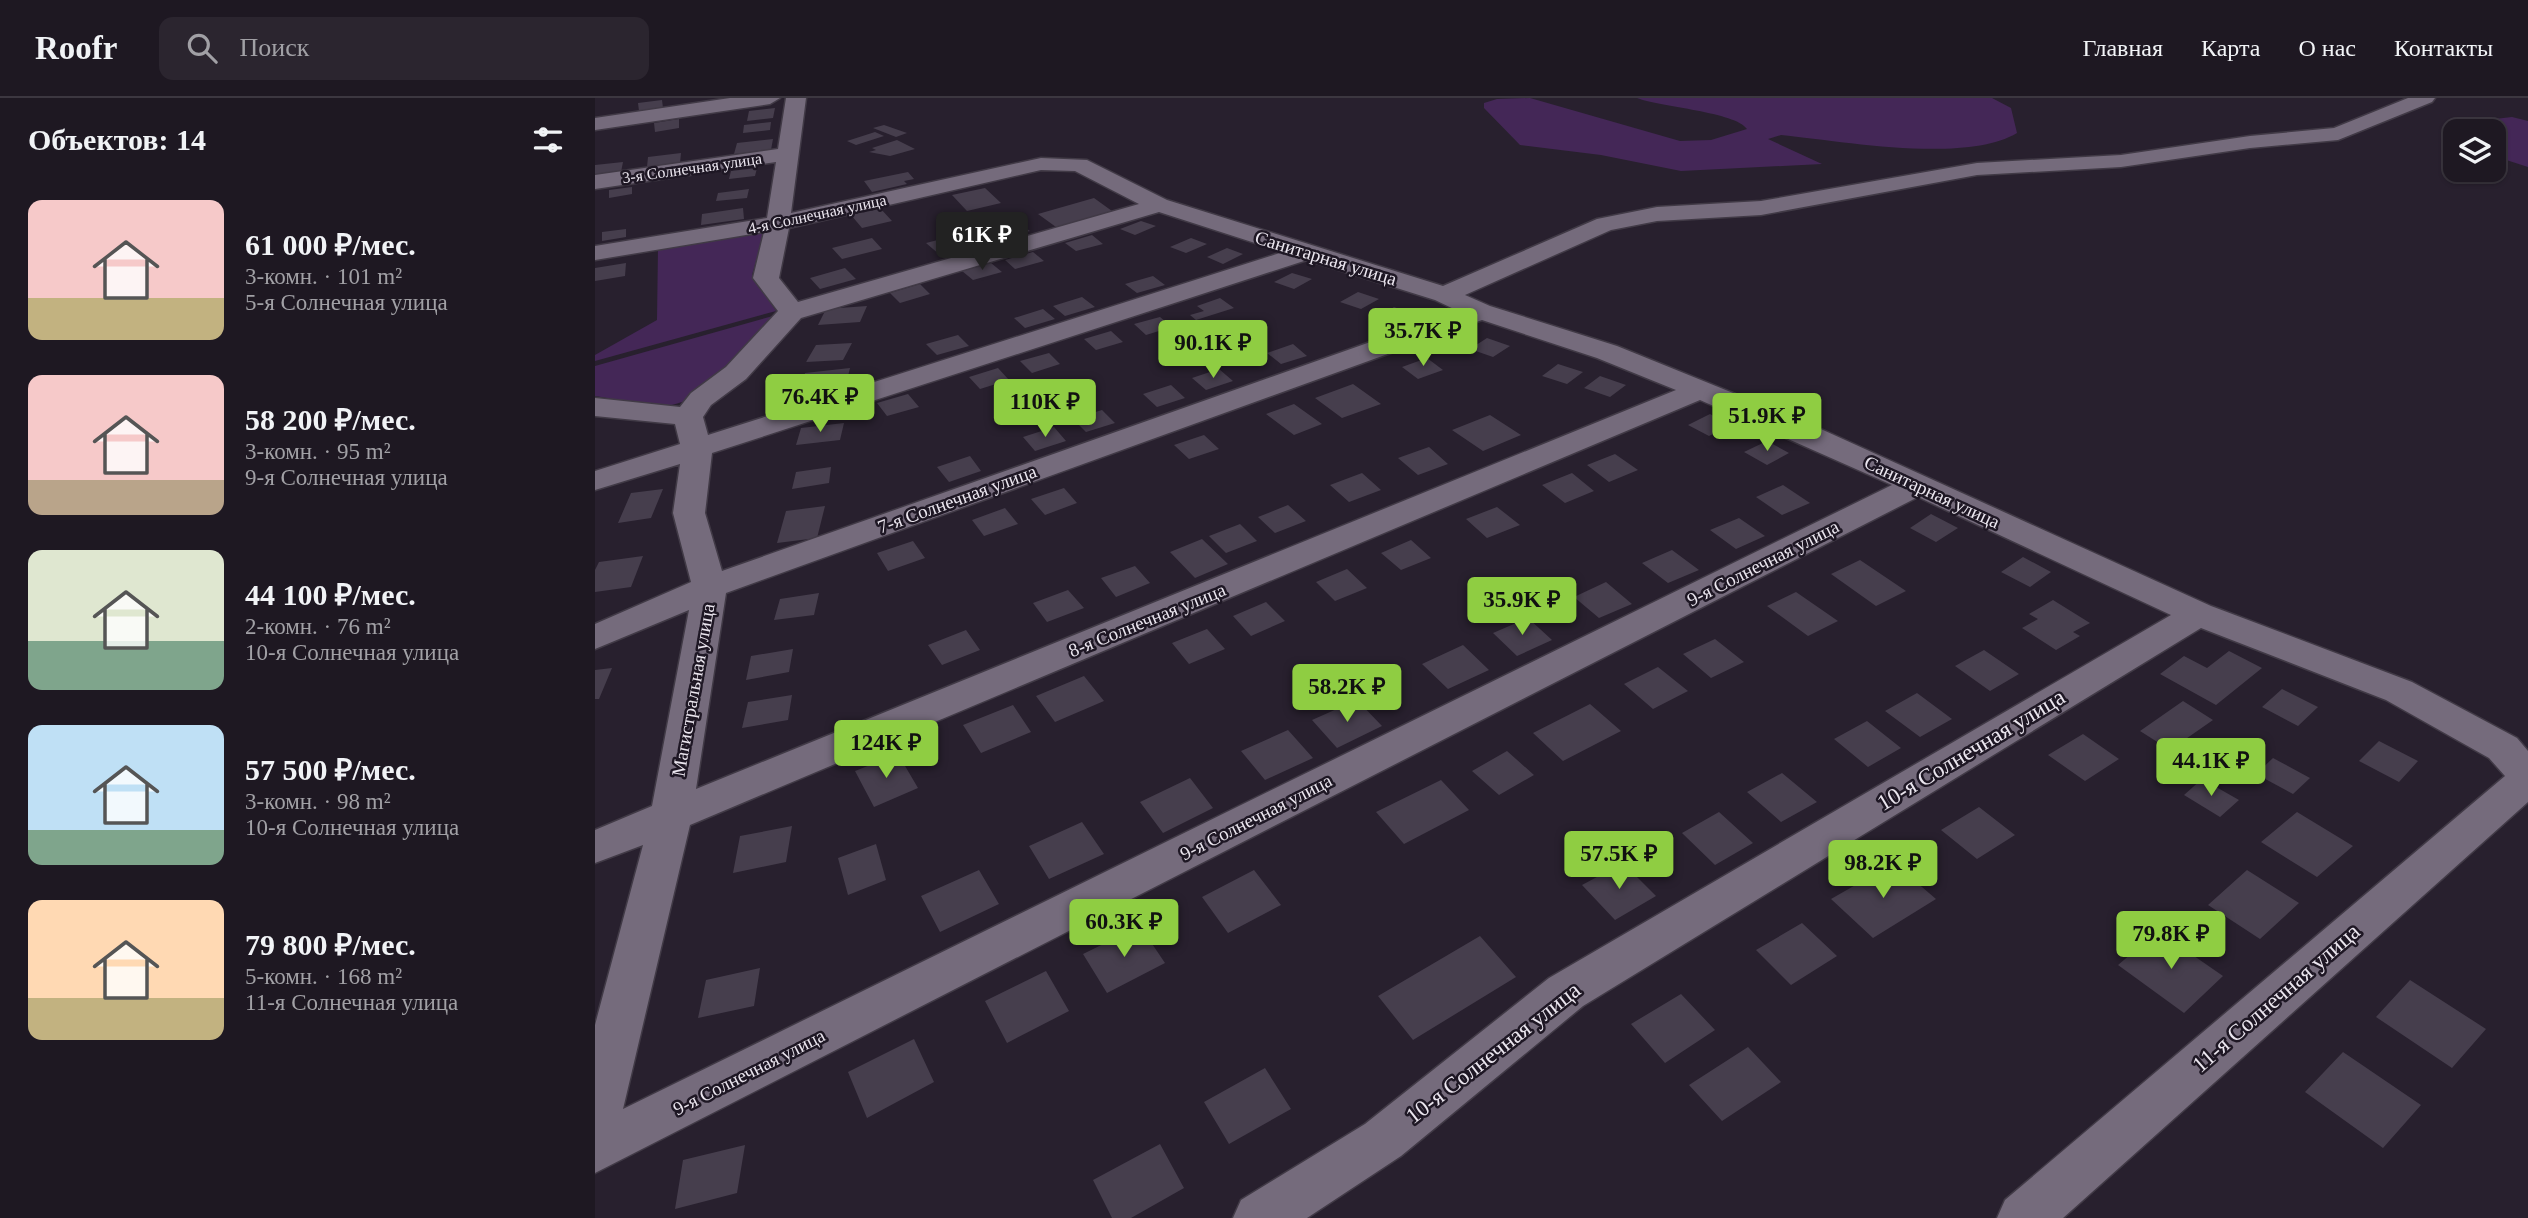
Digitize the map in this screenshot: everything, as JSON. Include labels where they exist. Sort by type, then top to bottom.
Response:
[{"type":"street","points":[[595,124],[770,98]]},
{"type":"street","points":[[792,312],[766,278],[778,223],[796,98]]},
{"type":"street","points":[[1444,295],[1605,224],[1657,214],[1761,208],[1977,169],[2121,161],[2250,142],[2338,134],[2425,98]]},
{"type":"street","name":"3-я Солнечная улица","points":[[595,182],[789,154]]},
{"type":"street","name":"4-я Солнечная улица","points":[[595,253],[778,223],[1041,164],[1079,165]]},
{"type":"street","name":"Санитарная улица","points":[[1079,165],[1160,205],[1444,295],[1481,313],[1595,348],[1801,430],[2198,614],[2399,691],[2503,748],[2528,778]]},
{"type":"street","points":[[692,433],[701,399],[736,373],[792,312],[1160,205]]},
{"type":"street","points":[[595,481],[692,433],[1307,252]]},
{"type":"street","name":"7-я Солнечная улица","points":[[595,638],[710,587],[1481,313]]},
{"type":"street","name":"8-я Солнечная улица","points":[[595,847],[1698,391]]},
{"type":"street","points":[[595,407],[692,433]]},
{"type":"street","name":"Магистральная улица","points":[[595,1121],[671,816],[710,587],[689,513],[692,433]]},
{"type":"street","name":"9-я Солнечная улица","points":[[595,1149],[1917,485]]},
{"type":"street","name":"10-я Солнечная улица","points":[[1260,1218],[1383,1140],[1566,992],[2198,614]]},
{"type":"street","name":"11-я Солнечная улица","points":[[2024,1218],[2528,778]]},
{"type":"shaded area","points":[[1530,98],[1680,141],[1711,140],[1747,129],[1728,118],[1637,98],[1992,98],[2011,108],[2017,133],[1994,142],[1936,149],[1781,135],[1768,139],[1822,164],[1681,171],[1601,155],[1520,145],[1484,108],[1484,103],[1497,99]]},
{"type":"shaded area","points":[[2512,117],[2528,121],[2528,167],[2506,160],[2506,119],[2495,119]]},
{"type":"shaded area","points":[[765,230],[752,275],[776,311],[595,361],[595,355],[657,320],[658,248]]},
{"type":"shaded area","points":[[780,314],[713,384],[680,403],[656,406],[595,396],[595,366]]},
{"type":"building","points":[[662,100],[663,108],[639,111],[638,103]]},
{"type":"building","points":[[775,108],[773,118],[747,121],[749,111]]},
{"type":"building","points":[[679,119],[679,128],[655,132],[654,123]]},
{"type":"building","points":[[771,122],[770,130],[743,133],[744,125]]},
{"type":"building","points":[[884,125],[907,133],[896,137],[873,128]]},
{"type":"building","points":[[875,132],[884,136],[856,145],[847,141]]},
{"type":"building","points":[[773,139],[771,150],[734,154],[737,143]]},
{"type":"building","points":[[897,140],[915,149],[890,156],[869,152],[876,150],[872,148]]},
{"type":"building","points":[[681,153],[680,163],[647,167],[648,157]]},
{"type":"building","points":[[623,162],[621,172],[595,175],[595,165]]},
{"type":"building","points":[[757,168],[755,176],[729,179],[731,171]]},
{"type":"building","points":[[908,172],[914,179],[904,181],[907,184],[872,192],[864,181]]},
{"type":"building","points":[[632,187],[632,194],[609,198],[609,190]]},
{"type":"building","points":[[985,188],[1001,203],[967,211],[952,195]]},
{"type":"building","points":[[749,189],[747,198],[716,201],[718,193]]},
{"type":"building","points":[[1094,198],[1112,211],[1056,227],[1038,214]]},
{"type":"building","points":[[743,208],[744,219],[701,225],[702,214]]},
{"type":"building","points":[[880,208],[892,221],[862,228],[851,215]]},
{"type":"building","points":[[1016,221],[1030,231],[994,241],[981,231]]},
{"type":"building","points":[[1141,221],[1156,226],[1135,235],[1120,229]]},
{"type":"building","points":[[626,229],[626,237],[602,241],[602,232]]},
{"type":"building","points":[[965,233],[979,244],[940,255],[926,243]]},
{"type":"building","points":[[1092,235],[1103,244],[1076,251],[1065,243]]},
{"type":"building","points":[[872,238],[882,249],[842,259],[832,248]]},
{"type":"building","points":[[1191,238],[1207,244],[1186,253],[1170,247]]},
{"type":"building","points":[[1227,248],[1243,254],[1223,264],[1207,257]]},
{"type":"building","points":[[1033,252],[1044,261],[1015,269],[1005,260]]},
{"type":"building","points":[[626,263],[625,276],[595,281],[595,268]]},
{"type":"building","points":[[991,263],[1002,272],[973,280],[962,271]]},
{"type":"building","points":[[845,268],[856,279],[820,289],[810,278]]},
{"type":"building","points":[[1292,273],[1312,279],[1294,289],[1274,282]]},
{"type":"building","points":[[1153,276],[1165,285],[1137,293],[1125,284]]},
{"type":"building","points":[[920,284],[930,294],[900,303],[890,293]]},
{"type":"building","points":[[1358,292],[1379,299],[1361,309],[1340,302]]},
{"type":"building","points":[[1082,297],[1095,307],[1065,316],[1053,306]]},
{"type":"building","points":[[1220,298],[1234,308],[1196,320],[1190,315],[1204,311],[1197,306]]},
{"type":"building","points":[[867,306],[860,322],[818,325],[826,309]]},
{"type":"building","points":[[1394,307],[1416,315],[1399,325],[1377,318]]},
{"type":"building","points":[[1043,309],[1055,319],[1025,328],[1014,318]]},
{"type":"building","points":[[1160,317],[1172,327],[1146,335],[1134,324]]},
{"type":"building","points":[[1111,331],[1123,342],[1096,350],[1084,339]]},
{"type":"building","points":[[958,335],[969,346],[937,355],[926,344]]},
{"type":"building","points":[[1487,338],[1510,346],[1493,357],[1470,349]]},
{"type":"building","points":[[852,343],[843,360],[806,362],[816,345]]},
{"type":"building","points":[[1293,344],[1307,356],[1281,364],[1267,353]]},
{"type":"building","points":[[1049,353],[1060,364],[1032,373],[1020,361]]},
{"type":"building","points":[[1427,358],[1443,370],[1418,379],[1402,367]]},
{"type":"building","points":[[1558,364],[1583,372],[1567,384],[1542,376]]},
{"type":"building","points":[[850,368],[846,384],[801,390],[805,373]]},
{"type":"building","points":[[998,368],[1009,380],[980,389],[969,377]]},
{"type":"building","points":[[1219,369],[1233,381],[1206,390],[1192,378]]},
{"type":"building","points":[[1600,376],[1626,385],[1610,397],[1584,388]]},
{"type":"building","points":[[1353,384],[1381,404],[1342,418],[1315,398]]},
{"type":"building","points":[[1171,385],[1185,398],[1157,407],[1143,394]]},
{"type":"building","points":[[908,394],[919,407],[887,416],[877,403]]},
{"type":"building","points":[[1294,404],[1322,424],[1294,435],[1266,414]]},
{"type":"building","points":[[1102,410],[1115,423],[1086,432],[1073,419]]},
{"type":"building","points":[[1710,414],[1731,425],[1709,436],[1688,425]]},
{"type":"building","points":[[1490,415],[1521,435],[1483,451],[1452,430]]},
{"type":"building","points":[[844,423],[840,440],[796,445],[801,428]]},
{"type":"building","points":[[1054,427],[1066,441],[1035,451],[1023,437]]},
{"type":"building","points":[[1204,435],[1219,449],[1189,459],[1174,445]]},
{"type":"building","points":[[1767,441],[1789,453],[1767,465],[1744,452]]},
{"type":"building","points":[[1429,447],[1448,464],[1418,475],[1398,458]]},
{"type":"building","points":[[1615,454],[1638,470],[1609,482],[1587,465]]},
{"type":"building","points":[[970,456],[981,471],[949,482],[937,467]]},
{"type":"building","points":[[831,467],[829,483],[792,489],[796,472]]},
{"type":"building","points":[[1362,473],[1381,490],[1349,502],[1330,485]]},
{"type":"building","points":[[1572,473],[1594,491],[1565,503],[1542,485]]},
{"type":"building","points":[[1783,485],[1810,503],[1782,515],[1756,497]]},
{"type":"building","points":[[1064,488],[1077,503],[1045,515],[1031,499]]},
{"type":"building","points":[[663,489],[651,518],[618,523],[631,493]]},
{"type":"building","points":[[1288,505],[1306,521],[1275,533],[1258,517]]},
{"type":"building","points":[[825,506],[817,538],[777,543],[786,511]]},
{"type":"building","points":[[1497,507],[1520,525],[1487,538],[1466,519]]},
{"type":"building","points":[[1005,508],[1018,524],[984,536],[972,520]]},
{"type":"building","points":[[1931,514],[1958,528],[1936,542],[1910,528]]},
{"type":"building","points":[[1739,518],[1765,536],[1736,549],[1710,530]]},
{"type":"building","points":[[1240,524],[1257,541],[1226,553],[1209,536]]},
{"type":"building","points":[[1202,539],[1228,564],[1195,578],[1170,552]]},
{"type":"building","points":[[1411,540],[1431,558],[1401,570],[1381,553]]},
{"type":"building","points":[[913,541],[925,558],[888,571],[877,553]]},
{"type":"building","points":[[1672,550],[1699,570],[1668,583],[1642,563]]},
{"type":"building","points":[[643,556],[631,587],[595,592],[595,570],[599,562]]},
{"type":"building","points":[[2023,557],[2051,572],[2030,587],[2001,572]]},
{"type":"building","points":[[1860,560],[1906,591],[1876,606],[1831,574]]},
{"type":"building","points":[[1135,566],[1150,583],[1116,597],[1101,578]]},
{"type":"building","points":[[1347,569],[1367,588],[1335,601],[1316,582]]},
{"type":"building","points":[[1606,582],[1632,604],[1599,618],[1574,597]]},
{"type":"building","points":[[1068,590],[1084,608],[1047,622],[1033,603]]},
{"type":"building","points":[[1796,592],[1838,621],[1808,636],[1767,606]]},
{"type":"building","points":[[819,593],[814,615],[774,620],[780,599]]},
{"type":"building","points":[[2053,600],[2090,623],[2073,632],[2080,636],[2056,650],[2022,628],[2038,619],[2029,614]]},
{"type":"building","points":[[1266,602],[1285,621],[1251,636],[1233,616]]},
{"type":"building","points":[[1528,618],[1552,640],[1517,656],[1493,633]]},
{"type":"building","points":[[1207,629],[1225,649],[1189,664],[1172,643]]},
{"type":"building","points":[[966,630],[980,650],[942,665],[928,645]]},
{"type":"building","points":[[1715,639],[1744,662],[1711,678],[1683,654]]},
{"type":"building","points":[[1463,645],[1489,670],[1448,689],[1422,664]]},
{"type":"building","points":[[793,649],[789,672],[746,680],[751,656]]},
{"type":"building","points":[[1984,650],[2019,674],[1990,691],[1955,666]]},
{"type":"building","points":[[2229,651],[2262,668],[2216,705],[2160,674],[2184,656],[2207,668]]},
{"type":"building","points":[[1658,667],[1688,691],[1653,709],[1624,684]]},
{"type":"building","points":[[612,668],[599,699],[595,699],[595,670]]},
{"type":"building","points":[[1084,676],[1104,701],[1055,722],[1036,696]]},
{"type":"building","points":[[2282,689],[2318,707],[2298,726],[2262,707]]},
{"type":"building","points":[[1917,693],[1952,719],[1920,737],[1885,711]]},
{"type":"building","points":[[792,695],[788,720],[742,728],[748,702]]},
{"type":"building","points":[[1357,700],[1382,726],[1337,748],[1312,720]]},
{"type":"building","points":[[2183,701],[2213,720],[2170,750],[2140,731]]},
{"type":"building","points":[[1590,704],[1621,731],[1563,761],[1533,733]]},
{"type":"building","points":[[1013,705],[1031,732],[981,753],[963,725]]},
{"type":"building","points":[[1867,721],[1901,748],[1868,767],[1834,739]]},
{"type":"building","points":[[1288,730],[1313,758],[1265,780],[1241,751]]},
{"type":"building","points":[[2083,734],[2119,759],[2085,781],[2048,755]]},
{"type":"building","points":[[2379,741],[2418,761],[2399,782],[2359,761]]},
{"type":"building","points":[[1507,751],[1534,775],[1499,795],[1472,771]]},
{"type":"building","points":[[898,754],[918,788],[874,807],[855,771]]},
{"type":"building","points":[[2273,758],[2310,778],[2293,794],[2256,774]]},
{"type":"building","points":[[1782,773],[1817,802],[1781,822],[1747,792]]},
{"type":"building","points":[[1190,778],[1213,808],[1163,833],[1140,802]]},
{"type":"building","points":[[2202,779],[2239,800],[2220,817],[2184,795]]},
{"type":"building","points":[[1441,780],[1469,810],[1404,844],[1376,812]]},
{"type":"building","points":[[1979,807],[2015,835],[1977,859],[1941,830]]},
{"type":"building","points":[[1719,812],[1753,843],[1715,865],[1682,833]]},
{"type":"building","points":[[2297,812],[2353,846],[2317,877],[2261,842]]},
{"type":"building","points":[[1082,822],[1104,854],[1049,879],[1029,846]]},
{"type":"building","points":[[792,826],[786,862],[733,873],[740,836]]},
{"type":"building","points":[[876,844],[886,880],[848,895],[838,858]]},
{"type":"building","points":[[1623,863],[1656,896],[1615,920],[1582,885]]},
{"type":"building","points":[[1894,863],[1936,899],[1873,938],[1831,899]]},
{"type":"building","points":[[979,870],[999,904],[940,932],[921,896]]},
{"type":"building","points":[[1254,870],[1281,905],[1228,933],[1202,897]]},
{"type":"building","points":[[2247,870],[2299,903],[2260,939],[2208,905]]},
{"type":"building","points":[[1802,923],[1837,956],[1791,985],[1756,950]]},
{"type":"building","points":[[1140,926],[1165,963],[1107,993],[1083,954]]},
{"type":"building","points":[[2158,931],[2223,976],[2184,1013],[2118,965]]},
{"type":"building","points":[[1480,936],[1516,977],[1413,1040],[1378,996]]},
{"type":"building","points":[[760,968],[754,1006],[698,1018],[706,980]]},
{"type":"building","points":[[1046,971],[1069,1011],[1007,1043],[985,1001]]},
{"type":"building","points":[[2410,980],[2486,1029],[2452,1068],[2376,1017]]},
{"type":"building","points":[[1681,994],[1715,1030],[1665,1063],[1631,1024]]},
{"type":"building","points":[[914,1039],[934,1082],[867,1118],[848,1072]]},
{"type":"building","points":[[1748,1047],[1781,1082],[1722,1121],[1689,1085]]},
{"type":"building","points":[[2343,1052],[2421,1105],[2383,1148],[2305,1092]]},
{"type":"building","points":[[1265,1068],[1291,1109],[1229,1144],[1204,1102]]},
{"type":"building","points":[[1160,1144],[1184,1188],[1131,1218],[1112,1218],[1093,1180]]},
{"type":"building","points":[[745,1145],[737,1193],[675,1209],[683,1160]]}]
